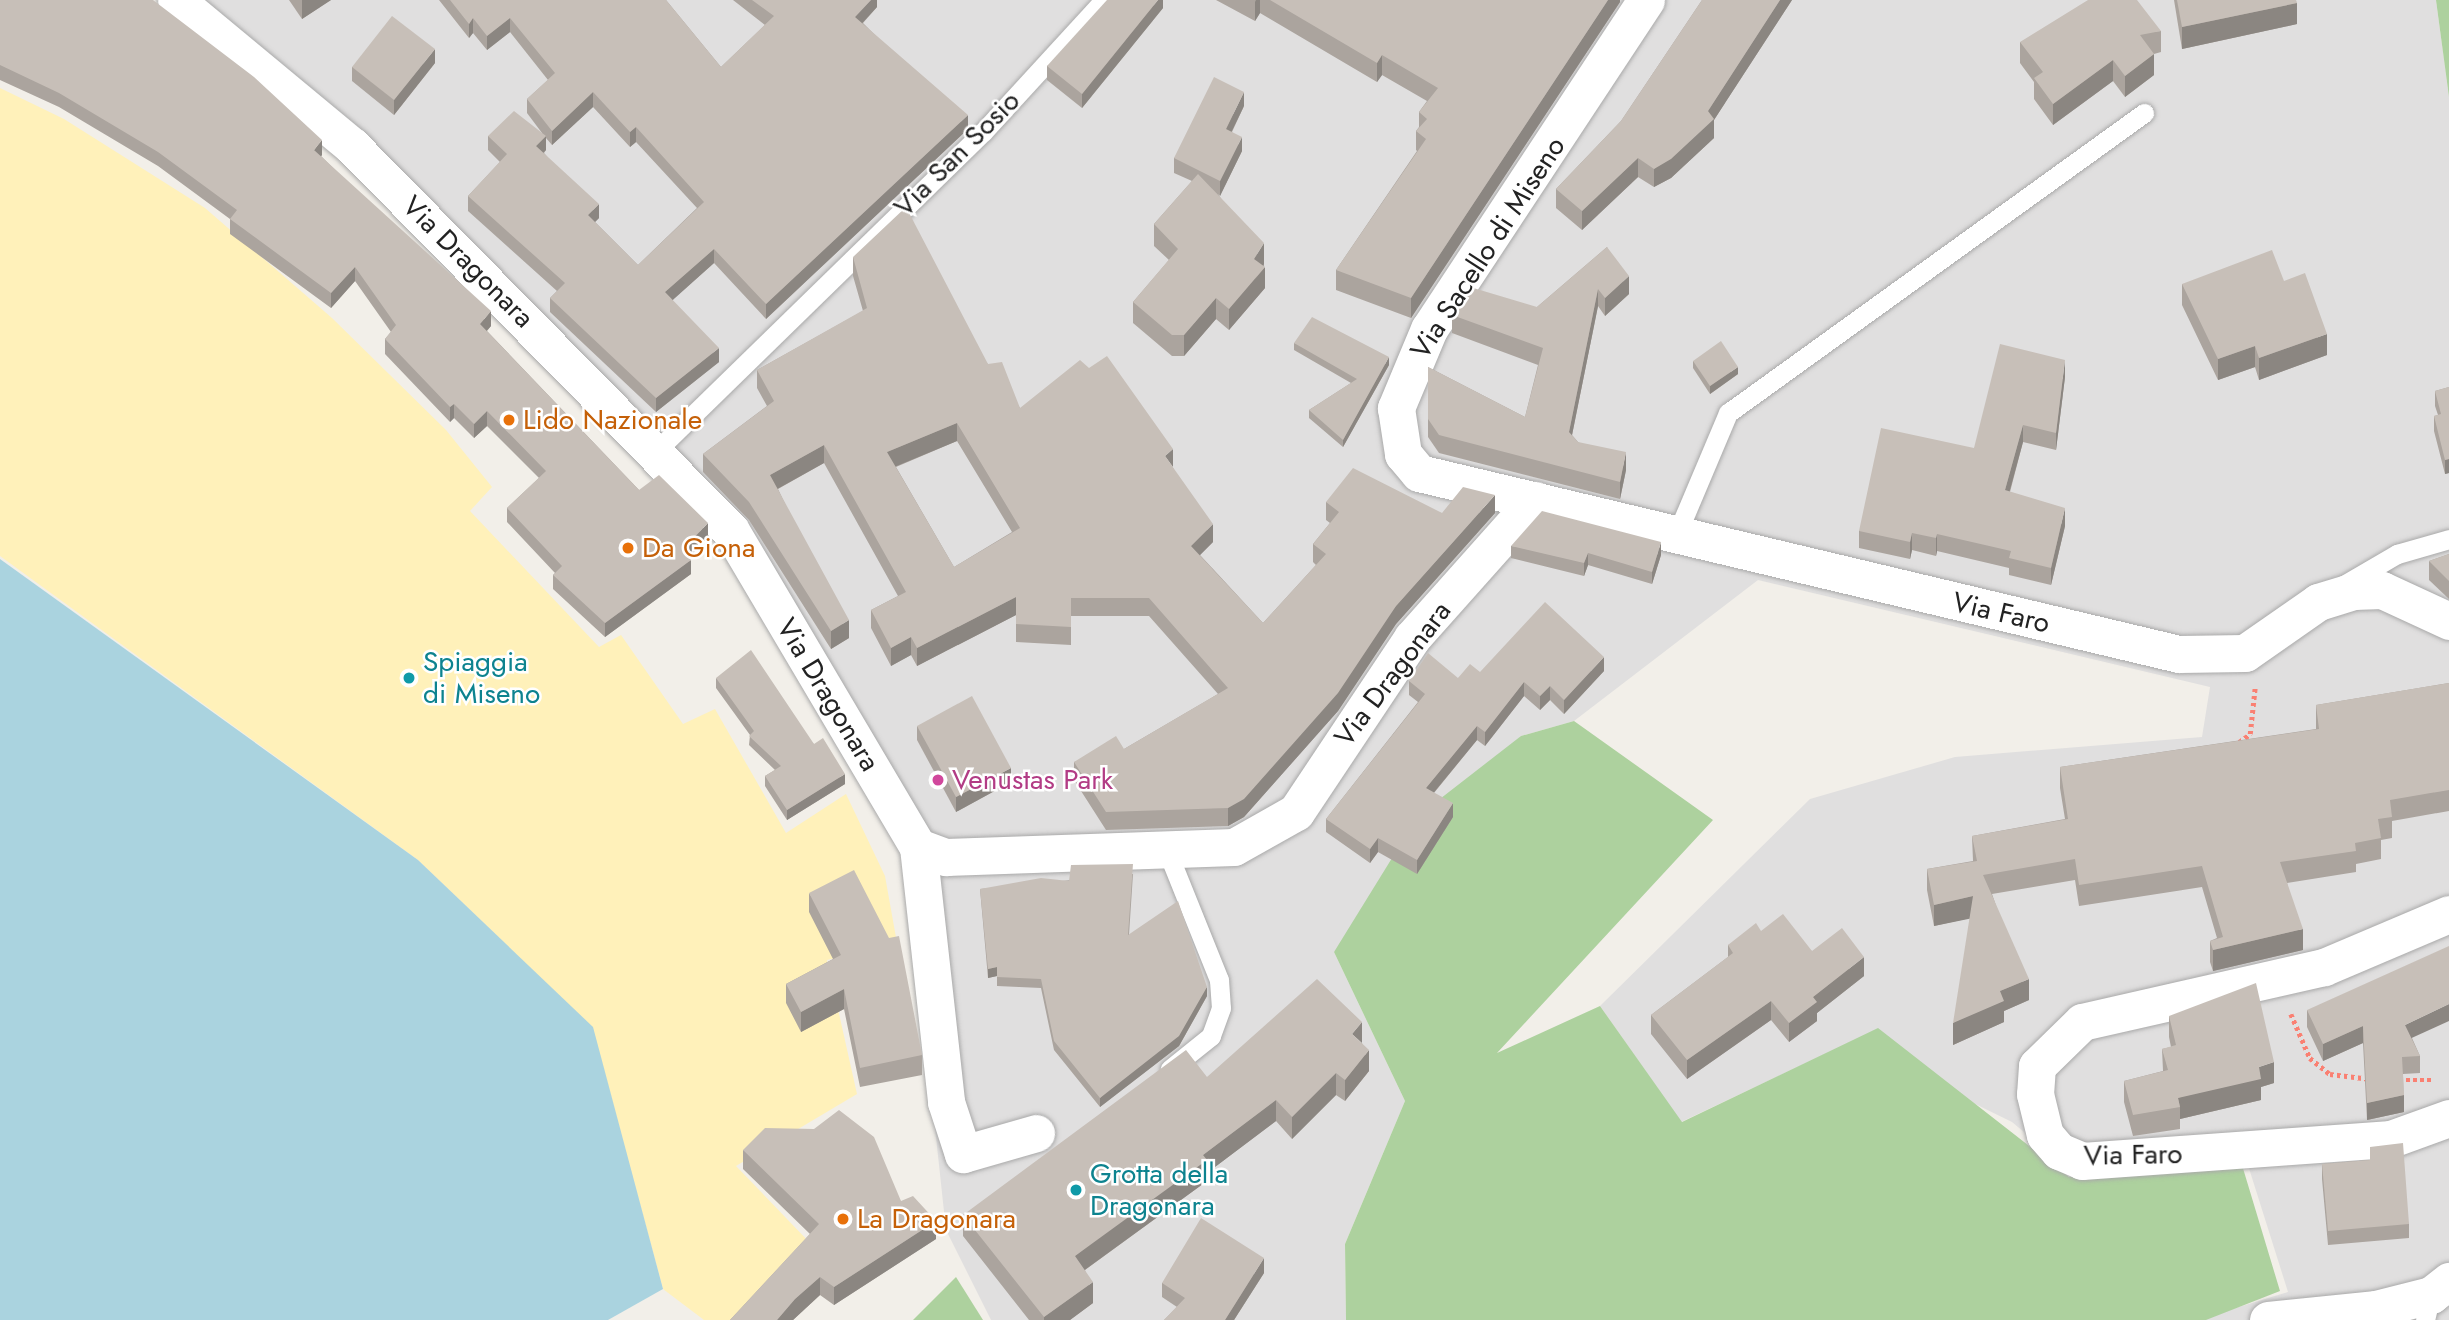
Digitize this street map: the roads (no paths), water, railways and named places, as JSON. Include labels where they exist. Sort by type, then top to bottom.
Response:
[{"type":"street","name":"Via Dragonara","points":[[176,0],[352,146],[656,451],[731,531],[918,847],[946,857],[1168,853],[1234,847],[1296,812],[1412,638],[1535,500]]},
{"type":"street","name":"Via Sacello di Miseno","points":[[1535,500],[1419,473],[1403,454],[1396,408],[1429,329],[1646,0]]},
{"type":"street","name":"Via Faro","points":[[1535,500],[1676,536],[2168,651],[2245,653],[2318,602]]},
{"type":"street","points":[[2318,602],[2382,590],[2449,621]]},
{"type":"street","points":[[918,847],[946,1102],[963,1154],[1036,1133]]},
{"type":"street","name":"Via Faro","points":[[2449,914],[2324,967],[2082,1022],[2037,1066],[2035,1094],[2045,1135],[2059,1151],[2082,1161],[2390,1139],[2449,1118]]},
{"type":"street","points":[[2268,1320],[2376,1309],[2435,1299]]},
{"type":"lane","name":"Via San Sosio","points":[[656,451],[983,132],[1104,0]]},
{"type":"lane","points":[[1676,536],[1728,413],[2144,113]]},
{"type":"lane","points":[[2318,602],[2397,554],[2449,539]]},
{"type":"lane","points":[[1148,1086],[1212,1037],[1221,1009],[1219,980],[1168,853]]},
{"type":"water","points":[[0,559],[418,860],[593,1027],[663,1289],[608,1320],[0,1320]]},
{"type":"place","name":"Lido Nazionale","points":[[509,420]]},
{"type":"place","name":"Da Giona","points":[[628,548]]},
{"type":"place","name":"Spiaggia di Miseno","points":[[409,678]]},
{"type":"place","name":"Venustas Park","points":[[938,780]]},
{"type":"place","name":"Grotta della Dragonara","points":[[1076,1190]]},
{"type":"place","name":"La Dragonara","points":[[843,1219]]}]
